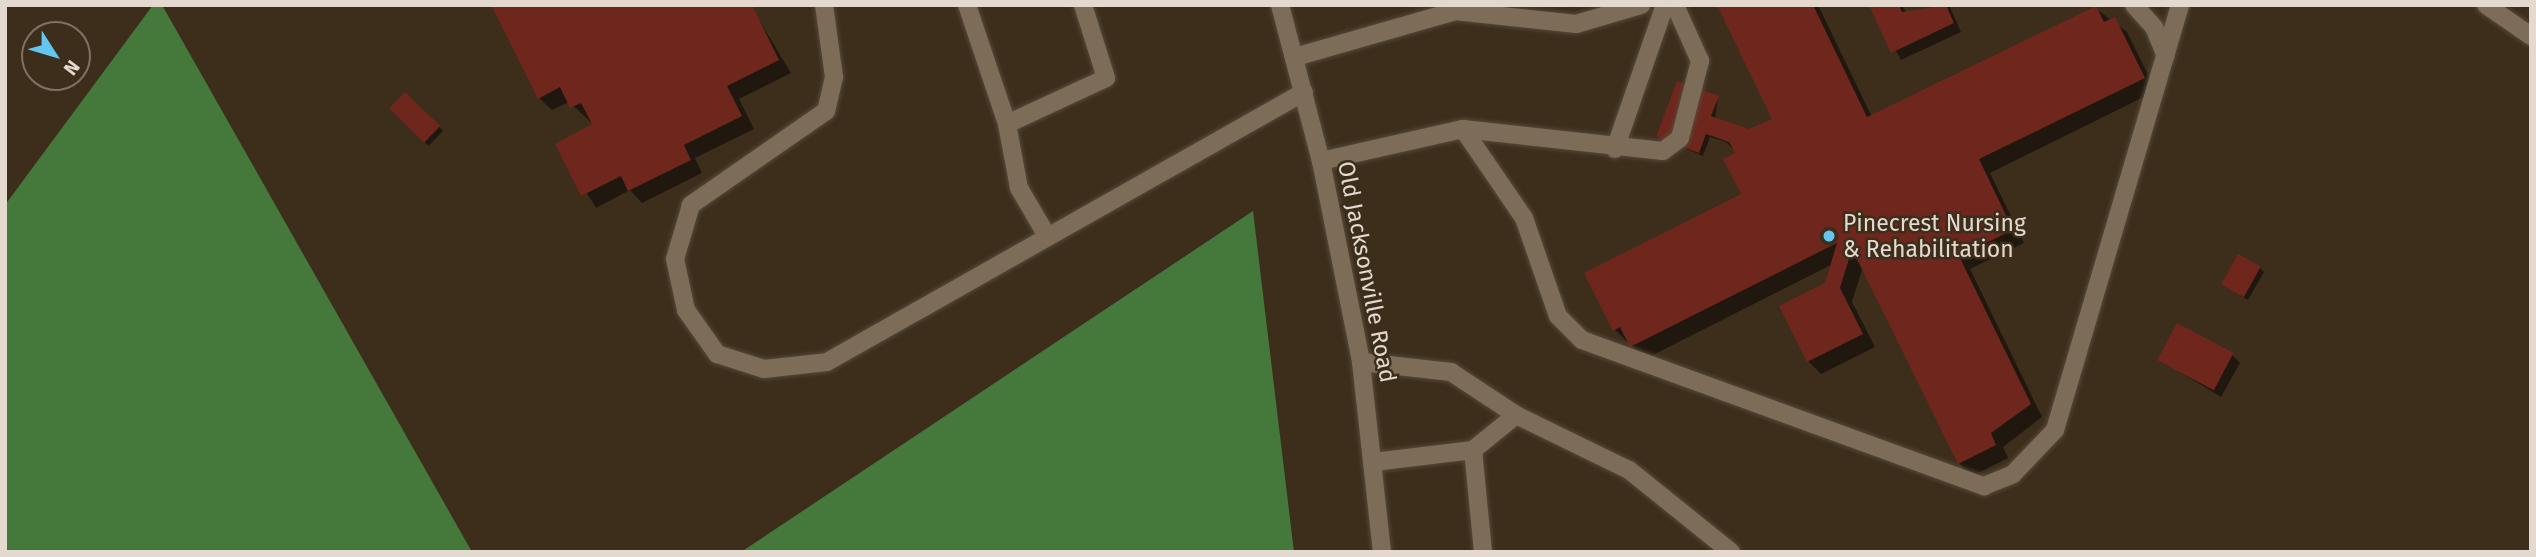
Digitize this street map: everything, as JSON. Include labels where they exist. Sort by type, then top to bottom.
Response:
[{"type":"main road","points":[[824,5],[834,77],[826,111],[691,205],[675,259],[683,298],[717,354],[764,369],[827,362],[1304,92]]},
{"type":"main road","points":[[967,5],[1007,124],[1020,188],[1047,236]]},
{"type":"main road","points":[[1007,124],[1106,78],[1083,5]]},
{"type":"main road","name":"Old Jacksonville Road","points":[[1280,5],[1321,161],[1361,362],[1382,552]]},
{"type":"main road","points":[[1295,57],[1456,8],[1576,24],[1641,5]]},
{"type":"main road","points":[[1615,149],[1665,5]]},
{"type":"main road","points":[[1321,161],[1463,129],[1615,149],[1663,151],[1680,138],[1700,61],[1675,5]]},
{"type":"main road","points":[[2134,5],[2154,27],[2166,56]]},
{"type":"main road","points":[[1463,129],[1524,218],[1559,316],[1582,340],[1984,486],[2013,474],[2055,429],[2180,5]]},
{"type":"main road","points":[[2486,5],[2531,36]]},
{"type":"main road","points":[[1361,362],[1451,372],[1516,415],[1629,470],[1731,552]]},
{"type":"main road","points":[[1374,462],[1473,450],[1516,415]]},
{"type":"main road","points":[[1473,450],[1483,552]]},
{"type":"green space","points":[[153,5],[162,5],[472,552],[5,552],[5,205]]},
{"type":"green space","points":[[1253,211],[1294,552],[741,552]]},
{"type":"building","points":[[491,5],[752,5],[779,60],[727,86],[742,116],[684,145],[691,160],[628,191],[621,176],[581,196],[555,144],[592,124],[581,103],[570,108],[560,87],[538,99]]},
{"type":"building","name":"Pinecrest Nursing & Rehabilitation","points":[[1717,5],[1813,5],[1867,117],[2096,6],[2104,22],[2115,17],[2145,78],[1979,159],[2013,230],[1959,256],[2031,404],[1991,433],[1996,445],[1958,464],[1852,249],[1840,288],[1863,334],[1807,362],[1779,306],[1825,283],[1837,243],[1630,347],[1620,327],[1613,331],[1584,273],[1741,194],[1723,159],[1735,153],[1729,142],[1706,134],[1699,153],[1656,137],[1677,81],[1719,96],[1711,116],[1749,129],[1772,119]]},
{"type":"building","points":[[1869,5],[1899,5],[1902,12],[1946,5],[1954,23],[1891,53]]},
{"type":"building","points":[[405,92],[440,126],[424,143],[389,109]]},
{"type":"building","points":[[2238,254],[2261,267],[2244,297],[2221,285]]},
{"type":"building","points":[[2177,323],[2234,353],[2214,390],[2157,360]]},
{"type":"place","name":"Pinecrest Nursing & Rehabilitation","points":[[1829,236]]}]
